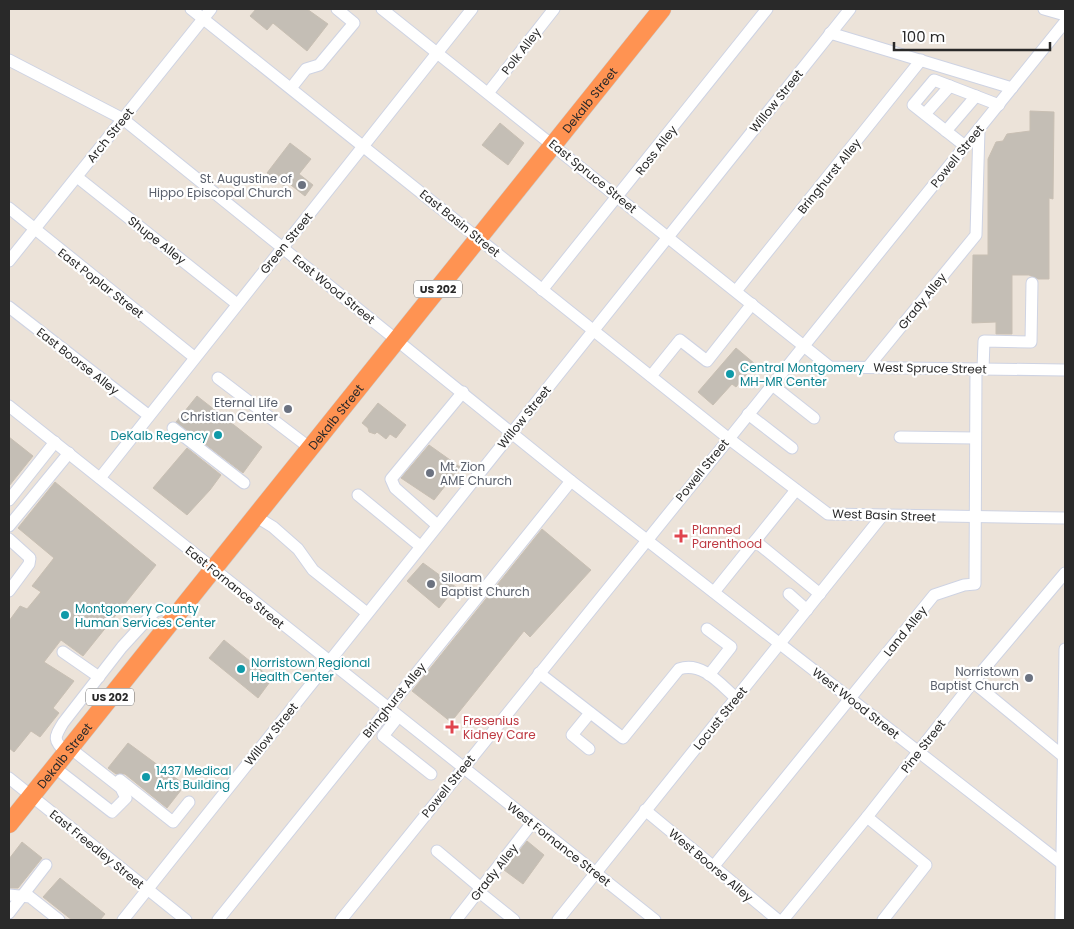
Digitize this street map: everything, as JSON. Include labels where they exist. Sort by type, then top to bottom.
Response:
[{"type":"highway","name":"Dekalb Street","points":[[9,824],[662,9]]},
{"type":"street","name":"East Basin Street","points":[[191,9],[728,438]]},
{"type":"street","name":"Arch Street","points":[[9,261],[211,9]]},
{"type":"street","points":[[291,88],[306,69],[319,65],[354,23],[337,9]]},
{"type":"street","name":"East Spruce Street","points":[[382,9],[554,144],[803,345]]},
{"type":"street","name":"Green Street","points":[[100,478],[194,357],[472,9]]},
{"type":"street","name":"Polk Alley","points":[[488,94],[554,9]]},
{"type":"street","name":"Ross Alley","points":[[542,290],[767,9]]},
{"type":"street","name":"Willow Street","points":[[123,920],[850,9]]},
{"type":"street","points":[[1044,9],[1065,16]]},
{"type":"street","name":"Powell Street","points":[[341,920],[462,767],[1065,22]]},
{"type":"street","points":[[830,33],[1012,88]]},
{"type":"street","name":"East Wood Street","points":[[9,60],[123,120],[647,539]]},
{"type":"street","name":"Bringhurst Alley","points":[[736,291],[921,60]]},
{"type":"street","points":[[965,146],[913,105],[934,80],[999,105]]},
{"type":"street","points":[[946,131],[976,96]]},
{"type":"street","name":"Grady Alley","points":[[868,367],[976,235],[979,130]]},
{"type":"street","name":"Shupe Alley","points":[[77,177],[237,304]]},
{"type":"street","name":"East Poplar Street","points":[[9,208],[194,357]]},
{"type":"street","name":"Land Alley","points":[[713,867],[934,595],[964,585],[975,584],[975,438],[984,341],[1031,342],[1032,283]]},
{"type":"street","points":[[651,376],[680,340],[707,361],[752,304]]},
{"type":"street","name":"East Boorse Alley","points":[[9,307],[148,415]]},
{"type":"street","name":"West Spruce Street","points":[[803,345],[830,367],[1065,370]]},
{"type":"street","points":[[218,378],[310,448]]},
{"type":"street","points":[[771,384],[814,418]]},
{"type":"street","points":[[437,525],[395,488],[391,479],[462,392]]},
{"type":"street","name":"East Fornance Street","points":[[9,406],[462,767]]},
{"type":"street","points":[[748,414],[792,448]]},
{"type":"street","points":[[173,428],[244,483]]},
{"type":"street","name":"West Basin Street","points":[[728,438],[828,514],[1065,518]]},
{"type":"street","points":[[900,438],[975,438]]},
{"type":"street","points":[[9,500],[55,442]]},
{"type":"street","points":[[9,526],[69,453]]},
{"type":"street","name":"Bringhurst Alley","points":[[218,920],[571,480]]},
{"type":"street","points":[[714,592],[796,490]]},
{"type":"street","points":[[358,495],[420,546]]},
{"type":"street","points":[[255,516],[273,528],[298,550],[313,570],[367,613]]},
{"type":"street","name":"Locust Street","points":[[558,920],[882,516]]},
{"type":"street","points":[[9,539],[30,558],[29,564],[9,591]]},
{"type":"street","name":"West Wood Street","points":[[647,539],[1064,865]]},
{"type":"street","points":[[754,542],[820,594]]},
{"type":"street","points":[[1065,565],[1065,584]]},
{"type":"street","name":"Pine Street","points":[[786,919],[973,682],[1065,573]]},
{"type":"street","points":[[789,594],[808,610]]},
{"type":"street","points":[[174,616],[163,609],[155,610],[99,677],[55,736],[56,743],[70,748],[173,822],[188,802]]},
{"type":"street","points":[[707,629],[731,647],[709,675]]},
{"type":"street","points":[[1060,920],[1064,865],[1063,756],[1065,649]]},
{"type":"street","points":[[64,652],[99,677]]},
{"type":"street","points":[[539,673],[623,738],[679,669],[695,667],[709,675],[736,698]]},
{"type":"street","points":[[973,682],[1063,756]]},
{"type":"street","points":[[589,749],[572,735],[590,713]]},
{"type":"street","points":[[398,717],[383,736],[431,774]]},
{"type":"street","points":[[54,767],[112,812],[126,798],[121,788],[70,748]]},
{"type":"street","name":"West Fornance Street","points":[[462,767],[655,920]]},
{"type":"street","name":"East Freedley Street","points":[[9,778],[186,920]]},
{"type":"street","name":"West Boorse Alley","points":[[645,810],[713,867],[786,919]]},
{"type":"street","points":[[867,818],[926,866],[883,920]]},
{"type":"street","name":"Grady Alley","points":[[456,920],[532,824]]},
{"type":"street","points":[[437,851],[514,920]]},
{"type":"street","points":[[9,912],[46,864]]},
{"type":"street","points":[[9,896],[30,897],[58,920]]},
{"type":"building","points":[[256,9],[307,9],[328,24],[307,51],[273,23],[267,30],[250,16]]},
{"type":"building","points":[[1030,111],[1054,112],[1053,199],[1049,198],[1049,279],[1038,279],[1029,275],[1012,275],[1012,334],[996,334],[996,322],[972,323],[973,255],[988,255],[988,159],[996,142],[1003,141],[1007,134],[1030,131]]},
{"type":"building","points":[[500,123],[524,143],[508,165],[482,145]]},
{"type":"building","points":[[290,143],[311,159],[299,174],[313,185],[305,196],[287,182],[284,186],[267,173]]},
{"type":"building","name":"Central Montgomery MH-MR Center","points":[[736,348],[755,364],[736,387],[732,384],[713,405],[698,392]]},
{"type":"building","name":"DeKalb Regency","points":[[197,396],[262,447],[243,473],[176,422]]},
{"type":"building","points":[[378,403],[406,425],[396,438],[390,434],[386,439],[377,432],[375,434],[369,432],[368,428],[362,423]]},
{"type":"building","points":[[9,437],[33,456],[9,486]]},
{"type":"building","name":"Mt. Zion AME Church","points":[[429,445],[460,467],[434,500],[401,478]]},
{"type":"building","points":[[187,448],[221,475],[187,515],[153,488]]},
{"type":"building","name":"Montgomery County Human Services Center","points":[[55,482],[156,565],[83,656],[61,640],[44,662],[74,681],[53,708],[59,713],[40,737],[31,731],[14,752],[9,748],[9,621],[20,606],[27,609],[41,592],[32,586],[54,558],[18,528]]},
{"type":"building","points":[[542,529],[591,570],[530,637],[524,631],[451,722],[412,691]]},
{"type":"building","name":"Siloam Baptist Church","points":[[423,563],[456,587],[439,608],[407,581]]},
{"type":"building","name":"Norristown Regional Health Center","points":[[224,640],[272,679],[258,698],[209,658]]},
{"type":"building","name":"1437 Medical Arts Building","points":[[128,743],[185,785],[167,808],[125,774],[116,774],[108,768]]},
{"type":"building","points":[[527,841],[544,855],[523,884],[504,870]]},
{"type":"building","points":[[22,842],[42,858],[18,888],[9,888],[9,859]]},
{"type":"building","points":[[60,878],[105,914],[100,920],[72,920],[43,897]]},
{"type":"place","name":"St. Augustine of Hippo Episcopal Church","points":[[302,185]]},
{"type":"place","name":"Central Montgomery MH-MR Center","points":[[730,374]]},
{"type":"place","name":"Eternal Life Christian Center","points":[[288,409]]},
{"type":"place","name":"DeKalb Regency","points":[[218,435]]},
{"type":"place","name":"Mt. Zion AME Church","points":[[430,473]]},
{"type":"place","name":"Planned Parenthood","points":[[681,536]]},
{"type":"place","name":"Siloam Baptist Church","points":[[431,584]]},
{"type":"place","name":"Montgomery County Human Services Center","points":[[65,615]]},
{"type":"place","name":"Norristown Regional Health Center","points":[[241,669]]},
{"type":"place","name":"Norristown Baptist Church","points":[[1029,678]]},
{"type":"place","name":"Fresenius Kidney Care","points":[[452,727]]},
{"type":"place","name":"1437 Medical Arts Building","points":[[146,777]]}]
